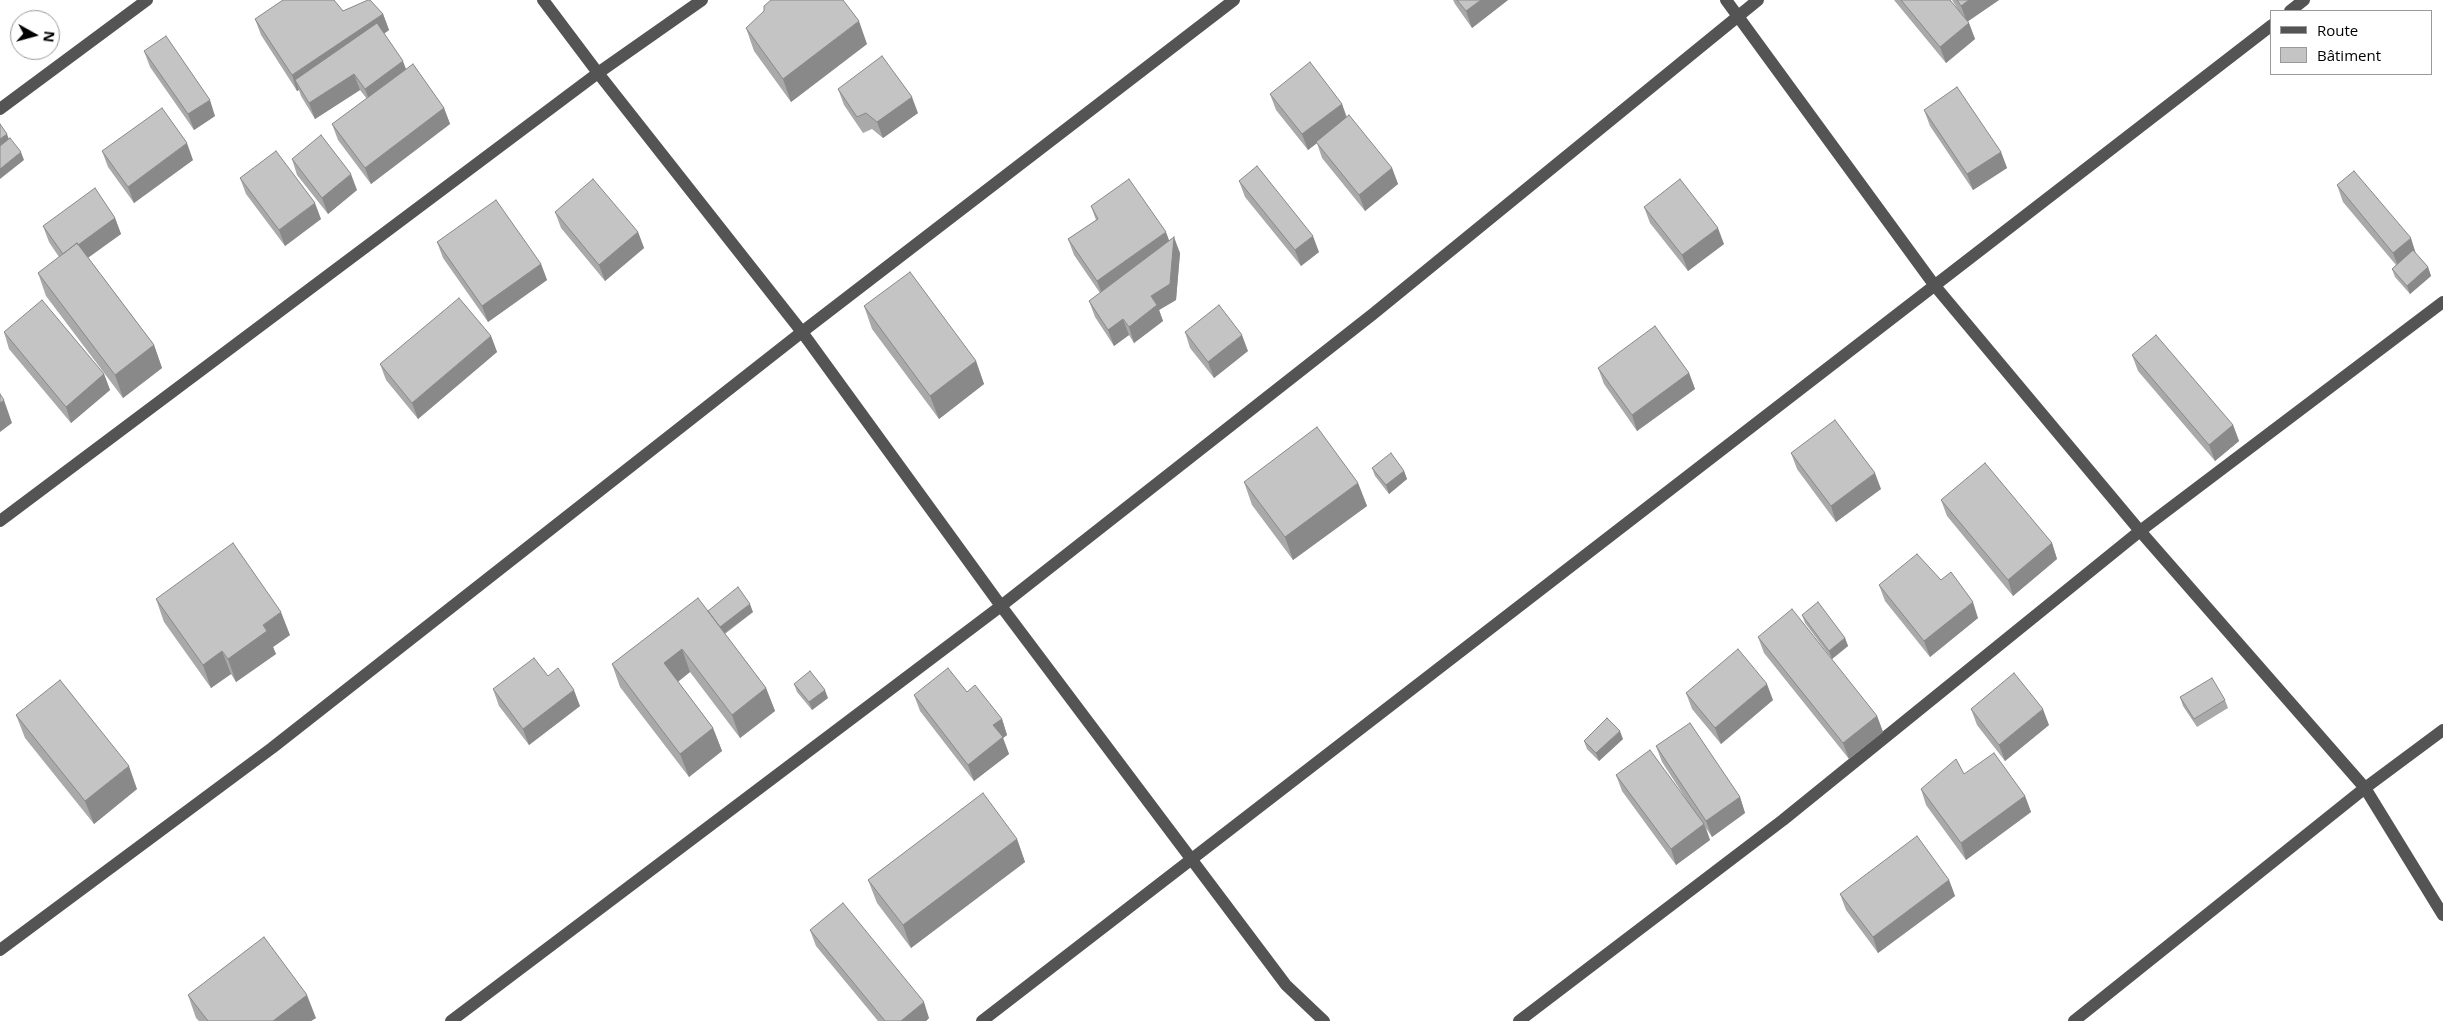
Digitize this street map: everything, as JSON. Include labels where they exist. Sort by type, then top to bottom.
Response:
[{"type":"street","points":[[0,109],[147,0]]},
{"type":"street","points":[[544,0],[598,73],[802,332],[1001,606],[1286,984],[1324,1021]]},
{"type":"street","points":[[0,521],[598,73],[702,0]]},
{"type":"street","points":[[0,950],[272,748],[802,332],[1234,0]]},
{"type":"street","points":[[1726,0],[1935,286],[2140,532],[2365,788],[2443,915]]},
{"type":"street","points":[[451,1021],[1001,606],[1373,314],[1738,14],[1758,0]]},
{"type":"street","points":[[2291,10],[2304,0]]},
{"type":"street","points":[[982,1021],[2270,27]]},
{"type":"street","points":[[1519,1021],[1783,820],[2140,532],[2443,302]]},
{"type":"street","points":[[2074,1021],[2365,788],[2443,730]]},
{"type":"building","points":[[283,0],[334,0],[343,11],[370,0],[383,14],[292,75],[255,19]]},
{"type":"building","points":[[771,0],[843,0],[859,21],[783,79],[746,28],[764,11],[764,6]]},
{"type":"building","points":[[1457,0],[1481,0],[1466,11]]},
{"type":"building","points":[[1901,0],[1950,0],[1969,23],[1940,47]]},
{"type":"building","points":[[1957,0],[1969,0],[1961,6]]},
{"type":"building","points":[[377,23],[403,61],[365,89],[354,74],[309,103],[295,80]]},
{"type":"building","points":[[166,36],[210,100],[188,114],[144,51]]},
{"type":"building","points":[[882,56],[912,97],[877,122],[866,113],[857,117],[838,89]]},
{"type":"building","points":[[1310,62],[1342,104],[1302,134],[1270,94]]},
{"type":"building","points":[[413,64],[444,108],[365,168],[332,124]]},
{"type":"building","points":[[1957,87],[2001,152],[1967,174],[1924,110]]},
{"type":"building","points":[[162,108],[187,143],[128,187],[102,151]]},
{"type":"building","points":[[1349,115],[1392,168],[1359,195],[1316,142]]},
{"type":"building","points":[[0,124],[7,134],[0,139]]},
{"type":"building","points":[[321,135],[351,174],[322,198],[292,159]]},
{"type":"building","points":[[10,138],[21,152],[0,169],[0,146]]},
{"type":"building","points":[[276,151],[315,203],[279,230],[240,178]]},
{"type":"building","points":[[1257,166],[1313,236],[1295,250],[1239,181]]},
{"type":"building","points":[[2354,171],[2411,238],[2393,253],[2337,185]]},
{"type":"building","points":[[593,179],[638,232],[599,265],[555,212]]},
{"type":"building","points":[[1129,179],[1166,232],[1097,281],[1068,239],[1098,219],[1091,206]]},
{"type":"building","points":[[1680,179],[1718,228],[1682,255],[1644,207]]},
{"type":"building","points":[[95,188],[115,218],[63,254],[43,226]]},
{"type":"building","points":[[496,200],[541,264],[482,306],[437,242]]},
{"type":"building","points":[[1174,237],[1170,284],[1151,296],[1157,305],[1129,327],[1123,319],[1108,330],[1089,301]]},
{"type":"building","points":[[77,243],[154,345],[115,375],[38,273]]},
{"type":"building","points":[[2413,250],[2428,267],[2407,286],[2392,269]]},
{"type":"building","points":[[910,272],[976,361],[930,396],[864,306]]},
{"type":"building","points":[[459,298],[491,336],[412,403],[380,364]]},
{"type":"building","points":[[42,300],[104,374],[66,407],[4,332]]},
{"type":"building","points":[[1219,305],[1242,335],[1208,362],[1185,332]]},
{"type":"building","points":[[1655,326],[1689,373],[1632,415],[1598,368]]},
{"type":"building","points":[[2156,335],[2233,425],[2209,445],[2132,355]]},
{"type":"building","points":[[0,394],[4,400],[0,403]]},
{"type":"building","points":[[1835,420],[1875,473],[1831,506],[1791,453]]},
{"type":"building","points":[[1317,427],[1358,483],[1285,537],[1244,482]]},
{"type":"building","points":[[1391,453],[1404,471],[1386,485],[1372,468]]},
{"type":"building","points":[[1985,463],[2052,543],[2008,580],[1941,500]]},
{"type":"building","points":[[233,543],[281,612],[263,625],[267,631],[228,659],[222,651],[203,665],[156,599]]},
{"type":"building","points":[[1917,554],[1941,580],[1951,572],[1973,602],[1924,641],[1879,585]]},
{"type":"building","points":[[738,587],[750,604],[720,627],[708,611]]},
{"type":"building","points":[[698,598],[766,688],[732,715],[682,649],[664,663],[713,728],[680,754],[612,664]]},
{"type":"building","points":[[1818,602],[1845,638],[1829,651],[1802,615]]},
{"type":"building","points":[[1792,609],[1877,716],[1843,743],[1758,637]]},
{"type":"building","points":[[1738,649],[1767,684],[1715,728],[1686,693]]},
{"type":"building","points":[[534,658],[548,676],[558,668],[574,690],[523,729],[493,689]]},
{"type":"building","points":[[948,668],[967,692],[975,685],[1002,719],[993,725],[1003,737],[968,765],[914,695]]},
{"type":"building","points":[[810,671],[825,690],[809,702],[794,684]]},
{"type":"building","points":[[2014,673],[2043,709],[1999,745],[1971,709]]},
{"type":"building","points":[[2212,678],[2225,700],[2194,719],[2180,697]]},
{"type":"building","points":[[60,680],[129,766],[85,801],[16,715]]},
{"type":"building","points":[[1607,718],[1620,731],[1596,753],[1584,741]]},
{"type":"building","points":[[1690,723],[1740,797],[1706,821],[1656,746]]},
{"type":"building","points":[[1650,750],[1704,824],[1671,849],[1616,775]]},
{"type":"building","points":[[1994,753],[2025,796],[1961,843],[1921,789],[1956,759],[1964,774]]},
{"type":"building","points":[[983,793],[1017,839],[903,925],[868,880]]},
{"type":"building","points":[[1917,836],[1949,880],[1873,937],[1840,894]]},
{"type":"building","points":[[843,903],[924,1002],[901,1021],[885,1021],[810,930]]},
{"type":"building","points":[[264,937],[307,995],[273,1021],[208,1021],[188,995]]}]
